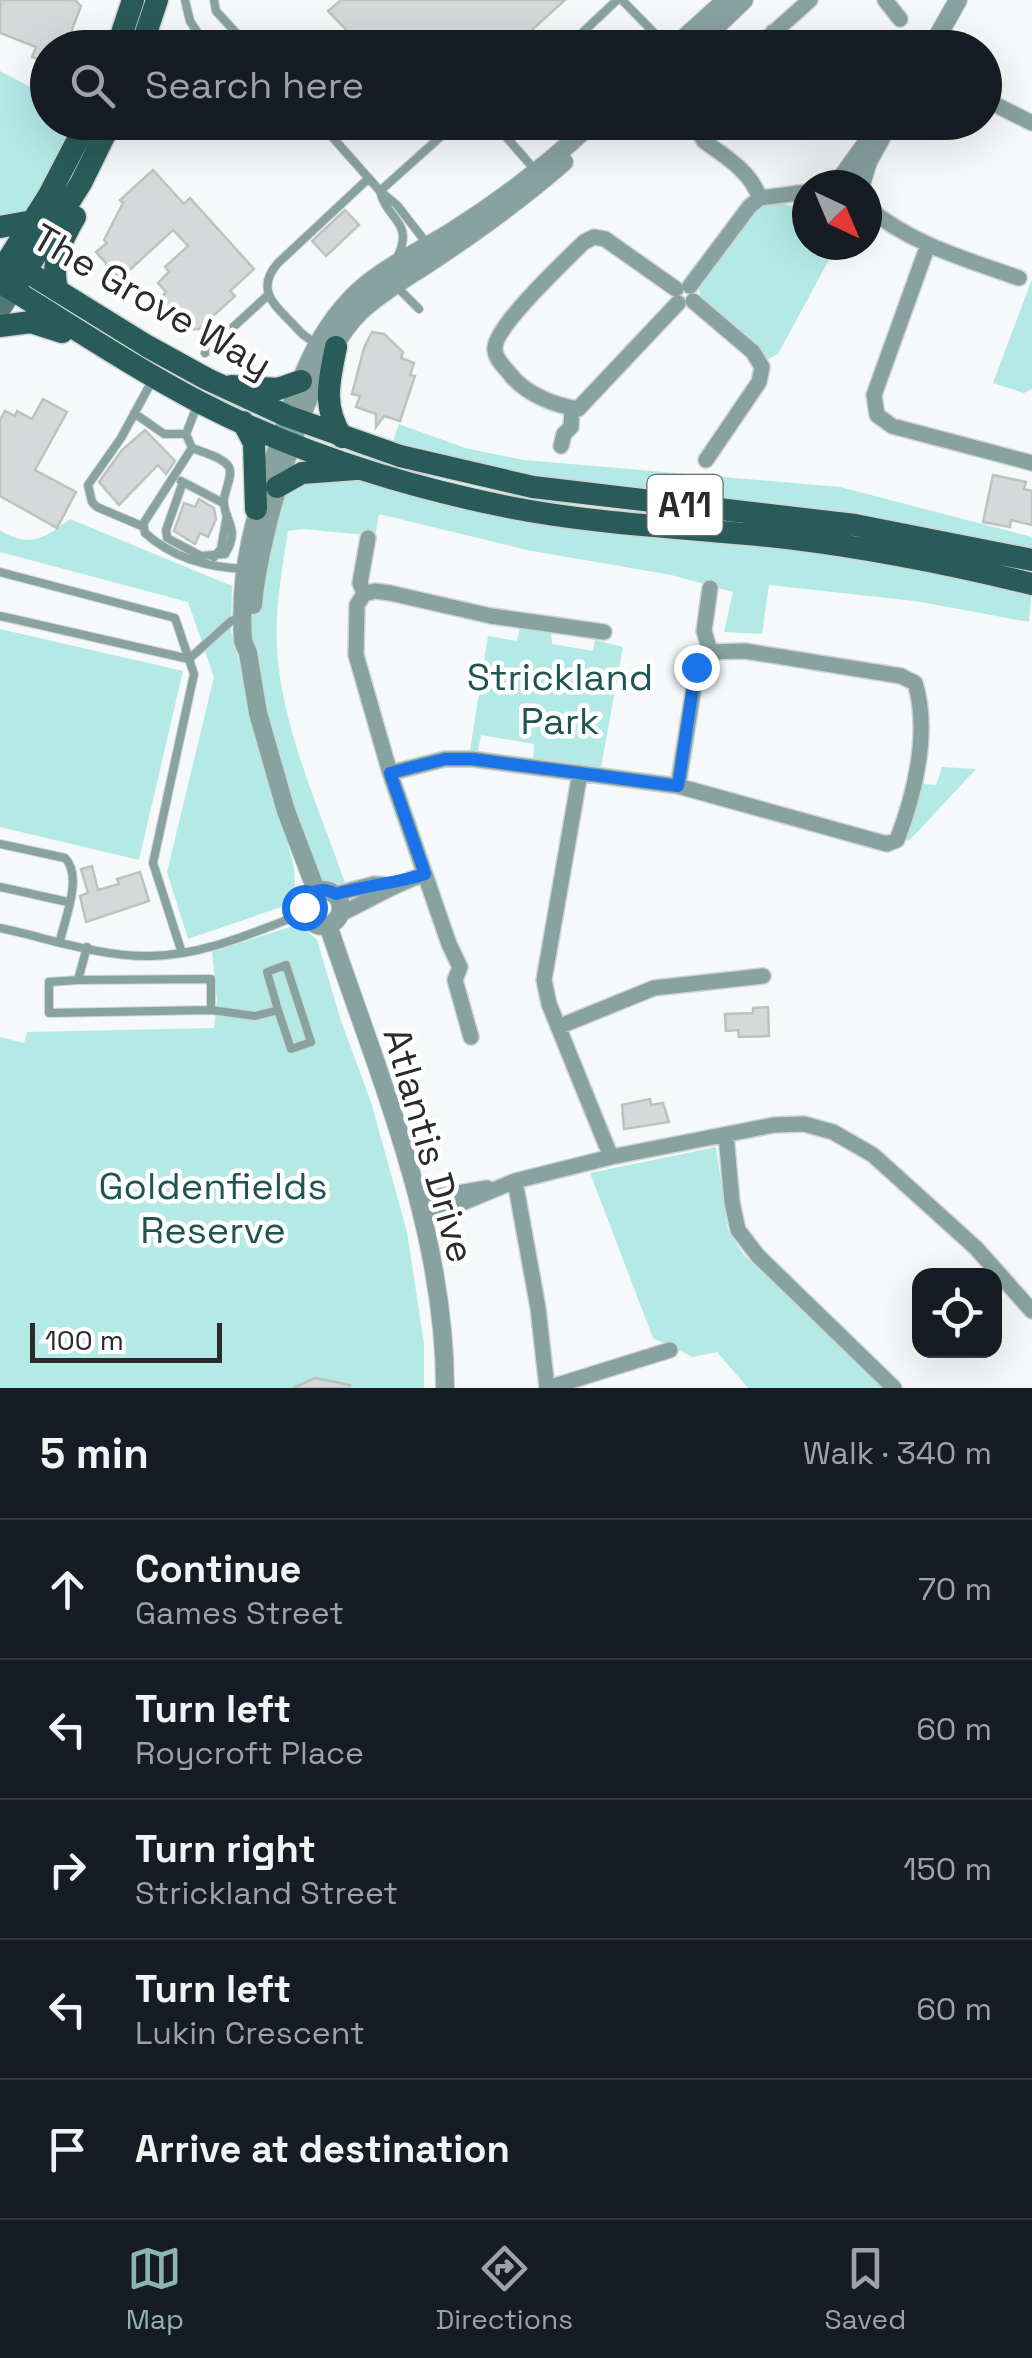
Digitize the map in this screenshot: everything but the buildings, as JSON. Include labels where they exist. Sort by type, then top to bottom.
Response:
[{"type":"main road","points":[[122,30],[133,0]]},
{"type":"main road","points":[[147,30],[157,0]]},
{"type":"main road","points":[[7,277],[32,222],[91,140]]},
{"type":"main road","points":[[7,277],[81,183],[97,140]]},
{"type":"main road","points":[[58,291],[54,277],[60,248],[93,182],[100,140]]},
{"type":"main road","points":[[0,227],[32,222]]},
{"type":"main road","name":"The Grove Way","points":[[7,277],[58,291],[291,430],[364,468],[427,488],[592,520],[836,545],[1032,584]]},
{"type":"main road","name":"The Grove Way","points":[[7,277],[98,345],[242,422],[342,437],[436,466],[533,488],[778,514],[903,532],[1032,560]]},
{"type":"main road","points":[[0,326],[31,322],[98,345]]},
{"type":"main road","points":[[327,346],[328,402],[331,418],[342,437]]},
{"type":"main road","points":[[222,386],[278,388],[300,382]]},
{"type":"main road","points":[[242,422],[254,443],[256,509]]},
{"type":"main road","points":[[277,486],[302,473],[364,468]]},
{"type":"street","points":[[692,30],[726,0]]},
{"type":"street","points":[[713,30],[744,0]]},
{"type":"street","points":[[774,30],[810,0]]},
{"type":"street","points":[[885,0],[900,19]]},
{"type":"street","points":[[929,30],[946,0]]},
{"type":"street","points":[[941,30],[958,0]]},
{"type":"street","points":[[1002,108],[1032,123]]},
{"type":"street","points":[[540,175],[575,140]]},
{"type":"street","points":[[248,653],[252,639],[250,569],[277,486],[300,382],[390,275],[432,252],[586,140]]},
{"type":"street","points":[[703,140],[744,169],[765,197],[792,203]]},
{"type":"street","points":[[859,170],[871,140]]},
{"type":"street","points":[[862,170],[880,140]]},
{"type":"street","points":[[706,460],[759,382],[762,367],[753,352],[684,295],[605,240],[594,237],[584,242],[508,320],[494,345],[495,354],[525,390],[578,408],[684,295],[750,206],[765,197],[792,194]]},
{"type":"street","points":[[882,217],[900,231]]},
{"type":"street","points":[[882,226],[1019,278]]},
{"type":"street","points":[[928,245],[874,395],[877,416],[892,426],[1032,463]]},
{"type":"street","points":[[316,890],[286,811],[268,747],[250,679],[241,618],[256,509],[320,375],[327,346]]},
{"type":"street","points":[[560,446],[571,427],[572,408]]},
{"type":"street","points":[[364,594],[360,583],[368,538]]},
{"type":"street","points":[[710,588],[704,632],[710,651]]},
{"type":"street","points":[[364,594],[390,592],[491,616],[604,632]]},
{"type":"street","points":[[364,594],[357,605],[356,655],[390,773],[460,966],[456,980],[471,1037]]},
{"type":"street","points":[[390,773],[458,759],[678,786],[887,844],[896,840],[902,828],[920,740],[922,704],[915,683],[901,676],[745,651],[704,652],[696,667],[678,786]]},
{"type":"street","points":[[580,773],[544,980],[558,1027],[611,1157]]},
{"type":"street","points":[[334,920],[340,900],[328,890],[316,890],[306,901],[305,914],[315,924],[334,920],[391,885],[425,874]]},
{"type":"street","points":[[336,894],[374,884],[391,885]]},
{"type":"street","name":"Atlantis Drive","points":[[334,920],[421,1209],[441,1325],[445,1388]]},
{"type":"street","points":[[558,1027],[654,988],[762,976]]},
{"type":"street","points":[[421,1209],[444,1211],[515,1180],[611,1157],[774,1124],[804,1124],[833,1132],[863,1147],[976,1248],[1032,1311]]},
{"type":"street","points":[[726,1134],[738,1230],[758,1256],[894,1388]]},
{"type":"street","points":[[515,1180],[538,1308],[547,1388],[670,1350]]},
{"type":"lane","points":[[184,0],[196,30]]},
{"type":"lane","points":[[214,0],[216,11],[233,30]]},
{"type":"lane","points":[[586,30],[620,0],[652,30]]},
{"type":"lane","points":[[335,140],[380,191],[403,226],[404,244],[390,275],[419,309]]},
{"type":"lane","points":[[380,191],[438,140]]},
{"type":"lane","points":[[509,140],[540,175]]},
{"type":"lane","points":[[205,353],[267,296],[272,270],[369,178]]},
{"type":"lane","points":[[380,191],[388,194],[406,214],[432,252]]},
{"type":"lane","points":[[267,296],[303,336],[327,346]]},
{"type":"lane","points":[[144,527],[98,508],[88,494],[93,475],[154,377]]},
{"type":"lane","points":[[183,482],[166,530],[168,538],[200,556],[214,557],[228,550],[232,523],[223,503],[230,470],[228,465],[192,448],[186,434],[200,402]]},
{"type":"lane","points":[[134,413],[164,434],[186,434]]},
{"type":"lane","points":[[192,448],[144,533],[159,546],[198,563],[250,569]]},
{"type":"lane","points":[[173,477],[223,503]]},
{"type":"lane","points":[[0,572],[175,618],[194,674],[152,863],[182,953]]},
{"type":"lane","points":[[0,616],[188,659]]},
{"type":"lane","points":[[188,659],[230,620],[241,618]]},
{"type":"lane","points":[[0,844],[66,858],[74,870],[60,941]]},
{"type":"lane","points":[[0,887],[68,902]]},
{"type":"lane","points":[[0,928],[146,956],[224,943],[305,914]]},
{"type":"lane","points":[[78,980],[86,946]]},
{"type":"lane","points":[[286,965],[311,1042],[291,1050],[278,1010],[266,972],[286,965]]},
{"type":"lane","points":[[211,1010],[211,980],[49,982],[49,1013],[211,1010],[256,1016],[278,1010]]},
{"type":"green space","points":[[0,71],[30,87],[30,140],[78,140],[33,221],[0,227]]},
{"type":"green space","points":[[772,201],[792,206],[792,260],[829,260],[778,354],[765,361],[702,301],[697,283],[749,215]]},
{"type":"green space","points":[[1032,279],[1032,389],[1024,393],[993,383]]},
{"type":"green space","points":[[399,424],[465,448],[524,460],[840,487],[1032,537],[1032,561],[389,453]]},
{"type":"green space","points":[[364,469],[427,488],[1032,584],[1029,622],[915,601],[769,585],[762,634],[724,632],[733,592],[671,575],[527,550],[379,514],[375,536],[288,531],[277,617],[280,676],[293,736],[345,883],[316,890],[286,811],[245,609],[258,526],[302,473]]},
{"type":"green space","points":[[70,519],[232,586],[231,631],[294,867],[295,891],[290,904],[188,939],[167,872],[214,677],[188,602],[0,552],[0,530],[20,539],[36,539]]},
{"type":"green space","name":"Strickland Park","points":[[520,628],[551,631],[552,644],[593,651],[595,640],[623,647],[601,767],[533,759],[534,744],[481,735],[478,751],[470,750],[488,636],[517,641]]},
{"type":"green space","points":[[0,629],[183,671],[139,860],[0,827]]},
{"type":"green space","points":[[942,767],[976,769],[909,841],[904,838],[920,784],[936,785]]},
{"type":"green space","name":"Goldenfields Reserve","points":[[299,924],[317,940],[371,1102],[407,1232],[424,1344],[424,1388],[0,1388],[0,1037],[24,1043],[27,1032],[214,1028],[217,999],[212,952]]},
{"type":"green space","points":[[716,1147],[728,1230],[743,1254],[883,1388],[748,1388],[717,1352],[693,1357],[653,1338],[590,1173]]},
{"type":"route","points":[[304,907],[316,890],[336,894],[374,884],[391,885],[425,874],[390,773],[445,759],[472,759],[678,786],[696,667]]}]
